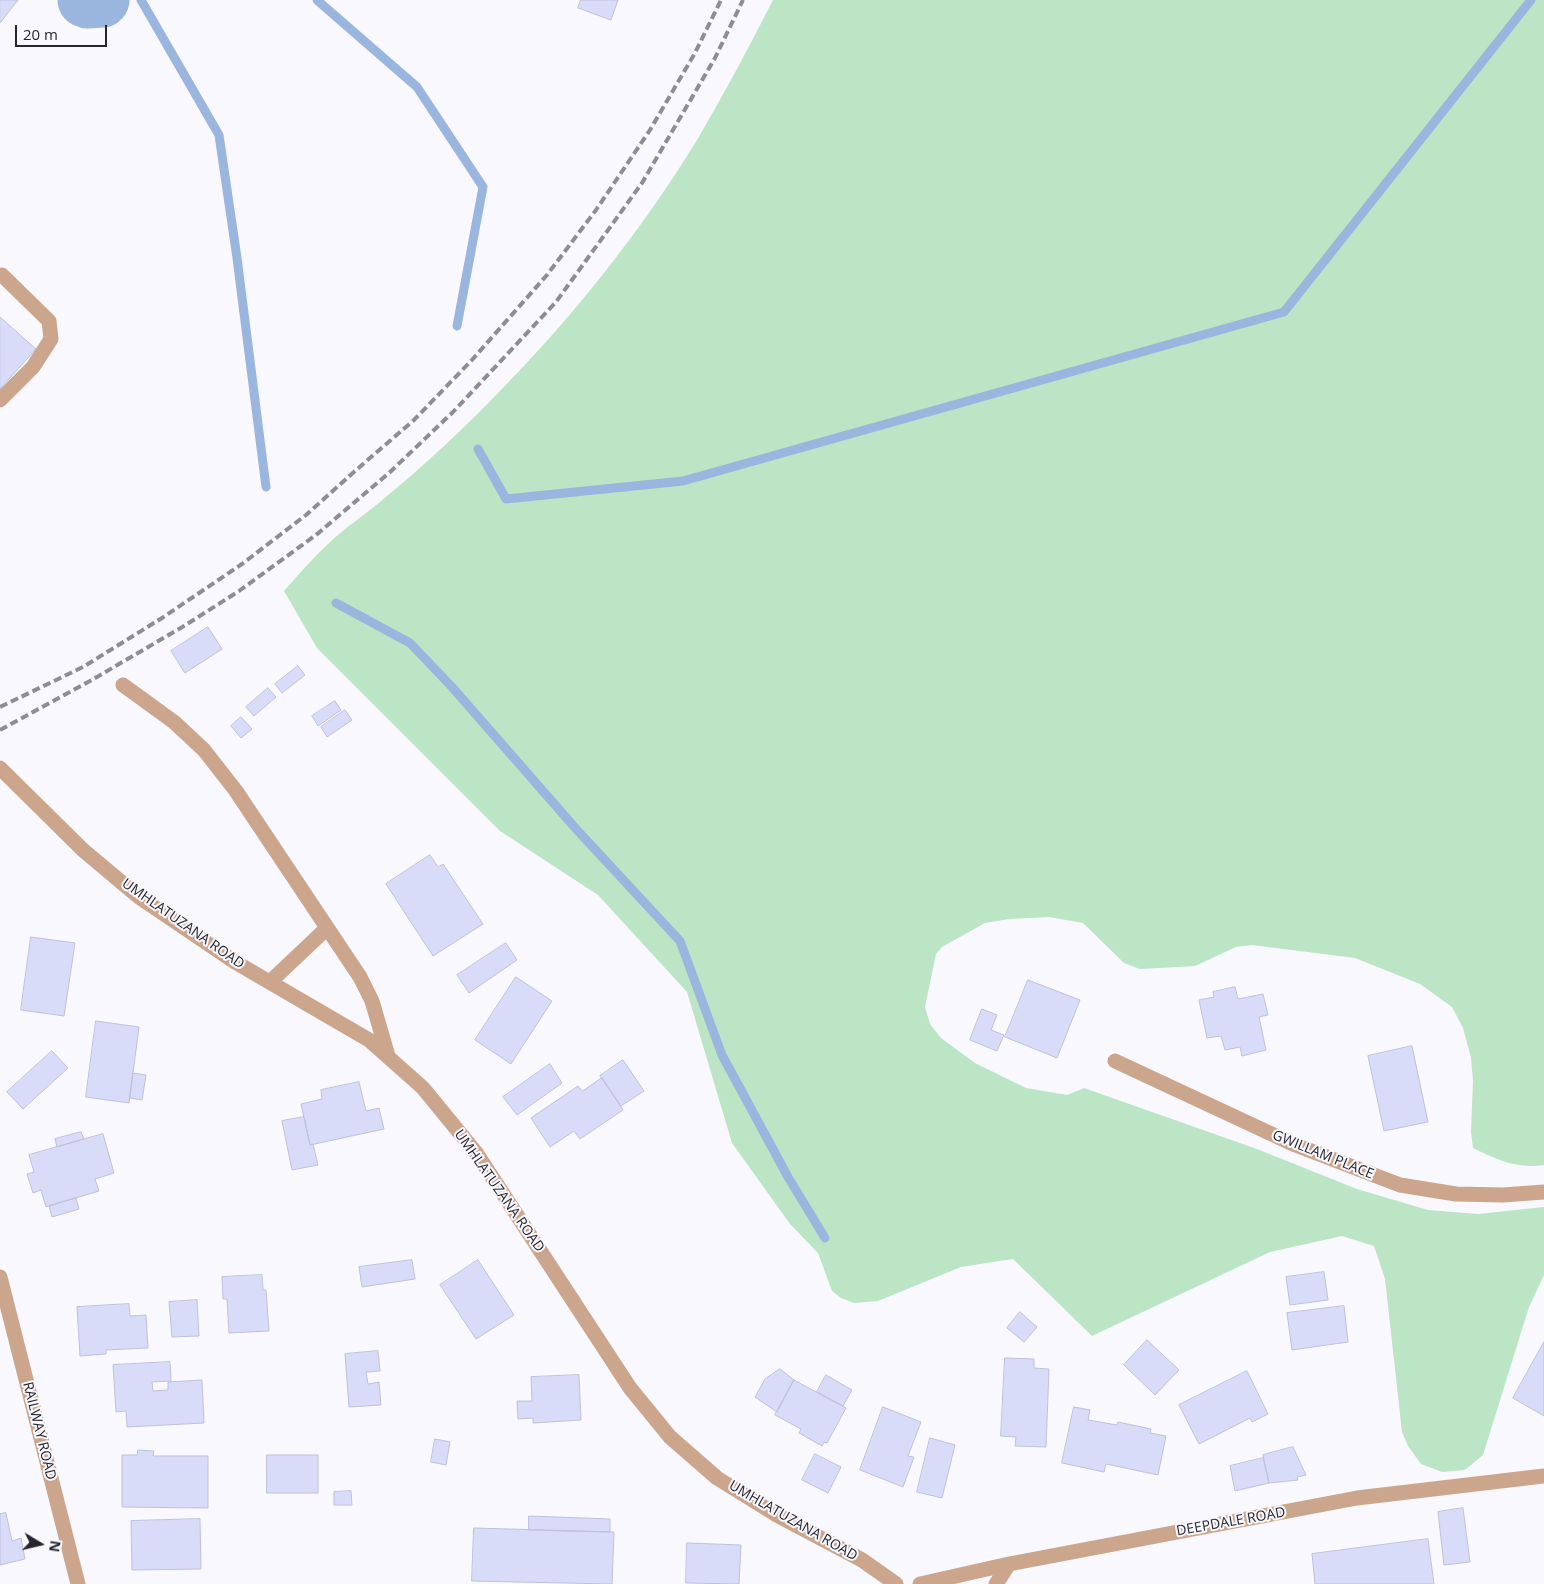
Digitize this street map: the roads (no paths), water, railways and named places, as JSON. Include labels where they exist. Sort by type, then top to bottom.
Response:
[{"type":"street","points":[[0,400],[33,367],[51,339],[49,321],[2,274]]},
{"type":"street","points":[[123,685],[174,722],[204,750],[236,791],[360,977],[372,1001],[388,1057]]},
{"type":"street","name":"UMHLATUZANA ROAD","points":[[2,770],[83,850],[139,897],[235,962],[369,1040],[423,1088],[477,1154],[630,1388],[670,1438],[717,1478],[775,1514],[862,1560],[896,1584]]},
{"type":"street","points":[[270,982],[327,928]]},
{"type":"street","name":"GWILLAM PLACE","points":[[1115,1061],[1293,1144],[1400,1185],[1456,1194],[1503,1195],[1544,1192]]},
{"type":"street","name":"RAILWAY ROAD","points":[[0,1277],[78,1584]]},
{"type":"street","name":"DEEPDALE ROAD","points":[[920,1584],[1008,1564],[1357,1498],[1544,1476]]},
{"type":"street","points":[[996,1584],[1008,1564]]},
{"type":"waterway","points":[[85,0],[102,0]]},
{"type":"waterway","points":[[141,0],[219,135],[237,258],[266,487]]},
{"type":"waterway","points":[[317,0],[417,87],[483,187],[457,326]]},
{"type":"waterway","points":[[478,449],[506,499],[683,481],[1284,312],[1531,0]]},
{"type":"waterway","points":[[336,603],[410,643],[452,687],[577,830],[680,941],[722,1055],[788,1177],[825,1238]]},
{"type":"railway","points":[[0,707],[83,667],[162,618],[242,564],[306,515],[414,420],[471,361],[547,275],[596,210],[650,130],[695,53],[721,0]]},
{"type":"railway","points":[[0,730],[90,681],[184,626],[239,591],[316,535],[389,473],[453,412],[556,302],[642,183],[715,58],[743,0]]}]
